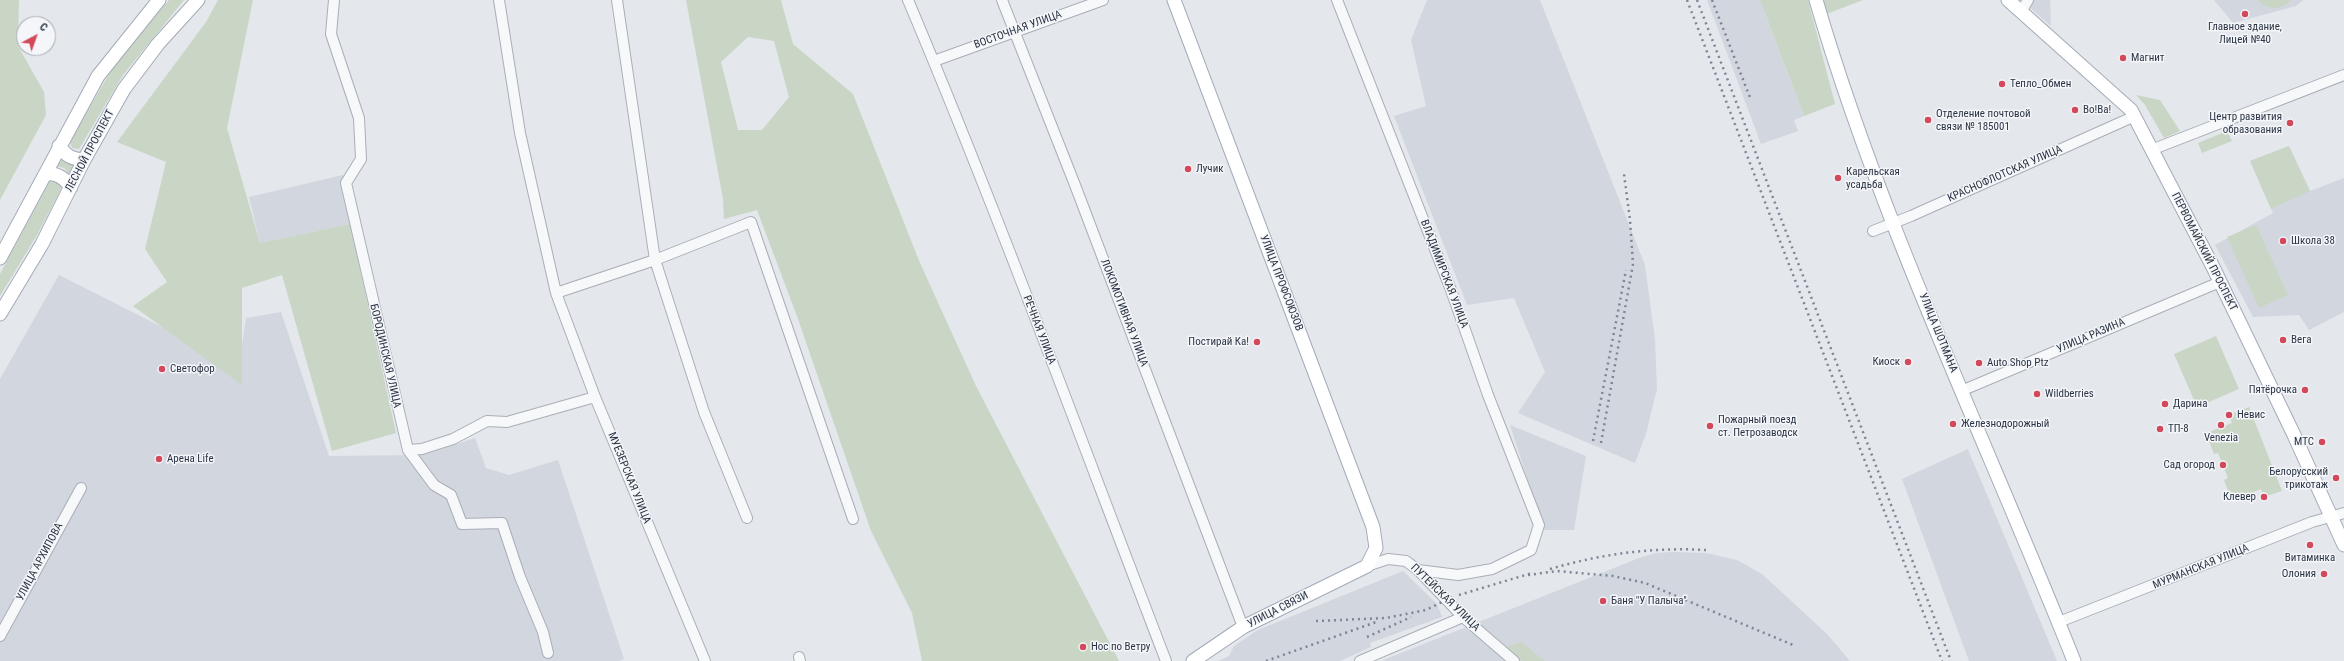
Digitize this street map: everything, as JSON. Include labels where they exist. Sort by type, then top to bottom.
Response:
[{"type":"main road","points":[[0,258],[98,76],[159,0]]},
{"type":"main road","name":"ЛЕСНОЙ ПРОСПЕКТ","points":[[0,314],[42,244],[84,160],[124,89],[158,44],[198,0]]},
{"type":"main road","name":"УЛИЦА ПРОФСОЮЗОВ","points":[[1174,0],[1373,527],[1376,548],[1367,566]]},
{"type":"main road","name":"УЛИЦА ШОТМАНА","points":[[1816,0],[1834,62],[1894,223],[1961,391],[2059,622],[2074,661]]},
{"type":"main road","name":"ПЕРВОМАЙСКИЙ ПРОСПЕКТ","points":[[2008,0],[2131,110],[2135,116],[2151,150],[2220,282],[2344,545]]},
{"type":"main road","points":[[59,146],[65,154],[74,159],[84,160]]},
{"type":"main road","points":[[46,173],[60,176],[70,187]]},
{"type":"main road","name":"УЛИЦА СВЯЗИ","points":[[1193,661],[1243,627],[1367,566]]},
{"type":"street","name":"БОРОДИНСКАЯ УЛИЦА","points":[[334,0],[331,34],[359,118],[361,159],[346,183],[408,450],[434,485],[451,495],[462,524],[502,523],[520,577],[543,632],[548,653]]},
{"type":"street","name":"МУЕЗЕРСКАЯ УЛИЦА","points":[[499,0],[520,133],[556,293],[595,397],[705,661]]},
{"type":"street","points":[[616,0],[655,260],[704,412],[747,518]]},
{"type":"street","name":"РЕЧНАЯ УЛИЦА","points":[[908,0],[996,213],[1033,314],[1166,661]]},
{"type":"street","name":"ЛОКОМОТИВНАЯ УЛИЦА","points":[[1002,0],[1076,185],[1243,627]]},
{"type":"street","name":"ВОСТОЧНАЯ УЛИЦА","points":[[934,61],[1103,0]]},
{"type":"street","name":"ВЛАДИМИРСКАЯ УЛИЦА","points":[[1337,0],[1451,290],[1488,395],[1539,524],[1531,550],[1492,569],[1458,575],[1418,570]]},
{"type":"street","points":[[2021,12],[2028,0]]},
{"type":"street","points":[[2151,150],[2344,75]]},
{"type":"street","name":"КРАСНОФЛОТСКАЯ УЛИЦА","points":[[1874,231],[2135,116]]},
{"type":"street","points":[[556,293],[655,260],[751,222],[853,519]]},
{"type":"street","name":"УЛИЦА РАЗИНА","points":[[1961,391],[2220,282]]},
{"type":"street","points":[[408,450],[422,449],[453,439],[487,421],[506,422],[595,397]]},
{"type":"street","name":"УЛИЦА АРХИПОВА","points":[[0,636],[81,488]]},
{"type":"street","name":"МУРМАНСКАЯ УЛИЦА","points":[[2059,622],[2331,516],[2344,513]]},
{"type":"street","name":"ПУТЕЙСКАЯ УЛИЦА","points":[[1367,566],[1388,559],[1406,561],[1418,570],[1463,617],[1514,661]]},
{"type":"street","points":[[1360,661],[1463,617]]},
{"type":"shaded area","points":[[1427,0],[1540,0],[1645,265],[1655,340],[1657,389],[1646,434],[1635,463],[1518,413],[1545,372],[1514,298],[1467,305],[1394,116],[1426,106],[1411,40]]},
{"type":"shaded area","points":[[1707,0],[1760,0],[1804,116],[1794,120],[1798,131],[1761,144]]},
{"type":"shaded area","points":[[2021,0],[2050,0],[2051,26]]},
{"type":"shaded area","name":"Главное здание, Лицей №40","points":[[2214,0],[2303,0],[2296,6],[2233,23]]},
{"type":"shaded area","name":"Школа 38","points":[[2289,146],[2310,191],[2344,178],[2344,312],[2309,330],[2299,315],[2253,317],[2215,245],[2273,213],[2250,161]]},
{"type":"shaded area","points":[[343,175],[350,224],[260,243],[249,197]]},
{"type":"shaded area","points":[[59,275],[164,328],[238,374],[246,318],[281,312],[329,456],[424,455],[475,438],[486,468],[509,475],[558,460],[624,659],[619,661],[0,661],[0,379]]},
{"type":"shaded area","points":[[1510,425],[1586,456],[1574,530],[1544,530]]},
{"type":"shaded area","points":[[1968,449],[2057,661],[1969,661],[1902,479]]},
{"type":"shaded area","points":[[1656,553],[1706,553],[1737,560],[1762,574],[1827,634],[1850,661],[1381,661],[1639,558]]},
{"type":"shaded area","points":[[1403,571],[1437,604],[1442,617],[1370,643],[1371,647],[1340,661],[1218,661],[1229,656],[1234,646],[1258,630]]},
{"type":"green space","points":[[0,0],[19,0],[19,16],[16,16],[16,56],[24,56],[44,92],[46,115],[0,200]]},
{"type":"green space","points":[[169,0],[184,0],[123,75],[79,149],[72,148],[70,141],[112,69]]},
{"type":"green space","points":[[218,0],[253,0],[227,128],[260,243],[350,224],[396,433],[332,451],[282,275],[242,288],[242,385],[133,306],[167,282],[145,249],[166,162],[117,142],[206,22]]},
{"type":"green space","points":[[686,0],[781,0],[793,44],[853,94],[920,263],[976,386],[1119,661],[922,661],[912,613],[871,531],[798,319],[757,210],[724,219],[723,199]],"holes":[[[748,37],[774,41],[789,97],[762,130],[738,130],[721,62]]]},
{"type":"green space","points":[[1760,0],[1808,0],[1835,104],[1804,116]]},
{"type":"green space","points":[[1820,0],[1863,0],[1824,15]]},
{"type":"green space","points":[[2257,0],[2291,0],[2283,6],[2274,8],[2265,6]]},
{"type":"green space","points":[[2136,95],[2160,100],[2180,131],[2164,138],[2145,105]]},
{"type":"green space","points":[[2227,131],[2232,141],[2202,153],[2198,143]]},
{"type":"green space","points":[[2289,146],[2310,191],[2271,209],[2250,161]]},
{"type":"green space","points":[[61,158],[73,165],[69,174],[64,168],[56,166]]},
{"type":"green space","points":[[50,181],[58,181],[62,183],[60,191],[37,235],[0,296],[0,274]]},
{"type":"green space","points":[[2256,225],[2288,295],[2259,308],[2227,237]]},
{"type":"green space","points":[[2216,336],[2239,389],[2197,407],[2174,354]]},
{"type":"green space","points":[[2249,407],[2282,491],[2264,497],[2261,489],[2232,501],[2224,480],[2228,478],[2218,453],[2214,454],[2206,433],[2232,423],[2229,415]]},
{"type":"green space","points":[[1521,642],[1545,661],[1522,661],[1506,647]]},
{"type":"railway","points":[[1687,0],[1942,661]]},
{"type":"railway","points":[[1697,0],[1951,661]]},
{"type":"railway","points":[[1712,0],[1751,100]]},
{"type":"railway","points":[[1601,443],[1633,264],[1630,220],[1624,174]]},
{"type":"railway","points":[[1593,441],[1626,270]]},
{"type":"railway","points":[[1550,569],[1588,559],[1627,553],[1686,549],[1706,550]]},
{"type":"railway","points":[[1528,575],[1557,571],[1613,576],[1645,583],[1793,645]]},
{"type":"railway","points":[[1459,595],[1532,573]]},
{"type":"railway","points":[[1316,621],[1386,618],[1426,610],[1446,600]]},
{"type":"railway","points":[[1367,637],[1411,617]]},
{"type":"railway","points":[[1266,661],[1379,621]]},
{"type":"place","name":"Главное здание, Лицей №40","points":[[2245,14]]},
{"type":"place","name":"Магнит","points":[[2123,58]]},
{"type":"place","name":"Тепло_Обмен","points":[[2002,84]]},
{"type":"place","name":"Во!Ва!","points":[[2075,110]]},
{"type":"place","name":"Отделение почтовой связи № 185001","points":[[1928,120]]},
{"type":"place","name":"Центр развития образования","points":[[2290,123]]},
{"type":"place","name":"Лучик","points":[[1188,169]]},
{"type":"place","name":"Карельская усадьба","points":[[1838,178]]},
{"type":"place","name":"Школа 38","points":[[2283,241]]},
{"type":"place","name":"Вега","points":[[2283,340]]},
{"type":"place","name":"Постирай Ка!","points":[[1257,342]]},
{"type":"place","name":"Киоск","points":[[1908,362]]},
{"type":"place","name":"Auto Shop Ptz","points":[[1979,363]]},
{"type":"place","name":"Светофор","points":[[162,369]]},
{"type":"place","name":"Пятёрочка","points":[[2305,390]]},
{"type":"place","name":"Wildberries","points":[[2037,394]]},
{"type":"place","name":"Дарина","points":[[2165,404]]},
{"type":"place","name":"Невис","points":[[2229,415]]},
{"type":"place","name":"Железнодорожный","points":[[1953,424]]},
{"type":"place","name":"Venezia","points":[[2221,425]]},
{"type":"place","name":"Пожарный поезд ст. Петрозаводск","points":[[1710,426]]},
{"type":"place","name":"ТП-8","points":[[2160,429]]},
{"type":"place","name":"МТС","points":[[2322,442]]},
{"type":"place","name":"Арена Life","points":[[159,459]]},
{"type":"place","name":"Сад огород","points":[[2223,465]]},
{"type":"place","name":"Белорусский трикотаж","points":[[2336,478]]},
{"type":"place","name":"Клевер","points":[[2264,497]]},
{"type":"place","name":"Витаминка","points":[[2310,545]]},
{"type":"place","name":"Олония","points":[[2324,574]]},
{"type":"place","name":"Баня \"У Палыча\"","points":[[1603,601]]},
{"type":"place","name":"Нос по Ветру","points":[[1083,647]]}]
